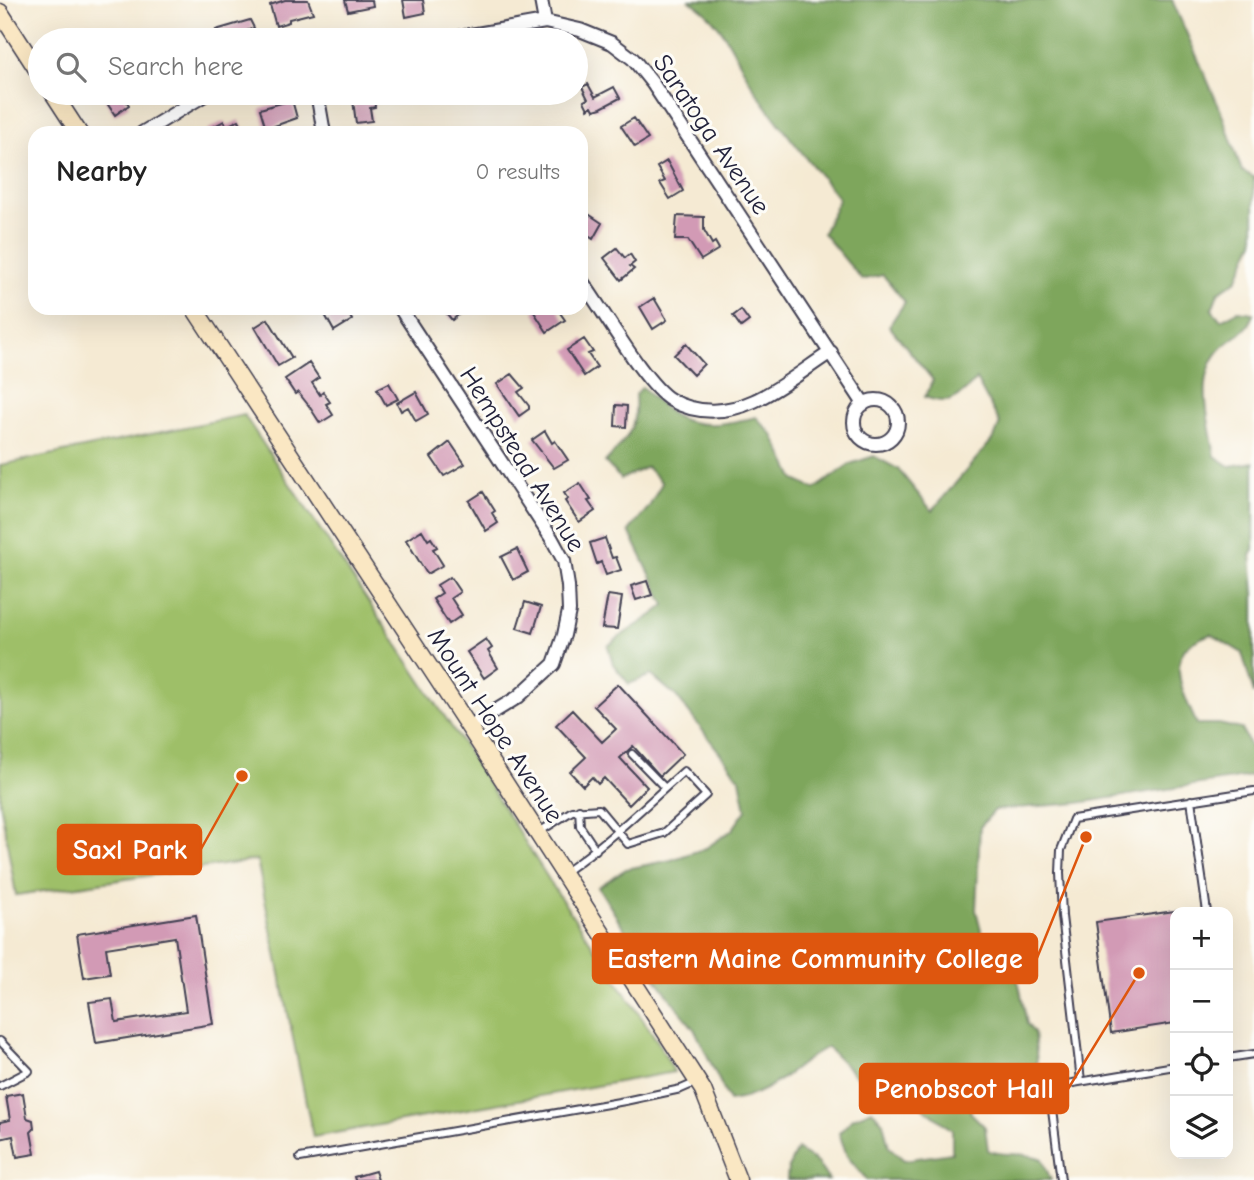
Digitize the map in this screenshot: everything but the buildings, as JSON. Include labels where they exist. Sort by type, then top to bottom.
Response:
[{"type":"street","points":[[541,0],[545,22]]},
{"type":"street","points":[[0,12],[28,55]]},
{"type":"street","name":"Saratoga Avenue","points":[[511,28],[545,22],[571,28]]},
{"type":"street","name":"Saratoga Avenue","points":[[588,33],[612,43],[634,59],[653,83],[864,404]]},
{"type":"street","points":[[61,105],[74,126]]},
{"type":"street","points":[[154,126],[188,105]]},
{"type":"street","points":[[319,105],[323,126]]},
{"type":"street","points":[[588,291],[649,378],[671,400],[687,406],[725,411],[755,401],[831,352]]},
{"type":"street","name":"Mount Hope Avenue","points":[[199,315],[698,1081],[738,1180]]},
{"type":"street","name":"Hempstead Avenue","points":[[405,315],[552,539],[564,561],[568,586],[569,611],[554,664],[518,697],[469,727]]},
{"type":"lane","points":[[632,754],[665,788]]},
{"type":"lane","points":[[537,833],[579,809],[598,808],[618,832],[628,844],[664,833],[706,796],[684,771],[618,832],[563,873]]},
{"type":"lane","points":[[1082,1081],[1062,916],[1060,864],[1064,839],[1073,819],[1254,791]]},
{"type":"lane","points":[[1191,800],[1206,907]]},
{"type":"lane","points":[[579,809],[580,826],[596,850]]},
{"type":"lane","points":[[0,1041],[29,1071],[0,1086]]},
{"type":"lane","points":[[1233,1057],[1254,1054]]},
{"type":"lane","points":[[1061,1180],[1049,1087],[1170,1067]]},
{"type":"lane","points":[[300,1158],[625,1101],[681,1089],[698,1081]]},
{"type":"green space","points":[[688,0],[1172,0],[1221,111],[1242,171],[1254,177],[1254,241],[1237,280],[1218,293],[1212,310],[1221,320],[1238,311],[1254,313],[1246,328],[1215,356],[1209,369],[1206,397],[1215,456],[1230,466],[1254,462],[1254,549],[1251,556],[1254,596],[1254,694],[1242,653],[1211,634],[1190,644],[1183,652],[1179,672],[1184,694],[1197,724],[1219,724],[1242,729],[1254,756],[1252,776],[1078,803],[995,810],[980,827],[976,910],[982,934],[1006,952],[1019,984],[1027,1024],[1034,1033],[1037,1062],[1022,1073],[977,1095],[970,1112],[985,1127],[988,1150],[1042,1159],[1051,1180],[867,1180],[847,1156],[839,1133],[853,1118],[872,1110],[883,1122],[889,1147],[904,1160],[952,1153],[952,1130],[909,1097],[889,1091],[874,1073],[857,1077],[827,1047],[770,1087],[729,1101],[696,1032],[653,975],[598,887],[626,869],[671,860],[706,848],[732,830],[746,810],[740,779],[676,696],[651,675],[629,684],[613,664],[608,646],[665,605],[629,531],[649,507],[662,483],[647,467],[621,479],[605,462],[629,433],[635,417],[635,396],[642,387],[666,410],[695,423],[715,424],[756,417],[773,435],[795,480],[815,489],[850,464],[874,456],[898,469],[932,511],[994,438],[1000,423],[976,379],[954,399],[942,401],[925,397],[933,380],[889,326],[905,302],[883,275],[862,280],[823,233],[839,199],[767,107],[721,29],[701,8]]},
{"type":"green space","points":[[244,415],[467,750],[558,894],[658,1042],[674,1072],[313,1137],[257,860],[16,895],[0,802],[0,465]]},
{"type":"green space","points":[[797,1149],[817,1163],[829,1180],[787,1180],[788,1168]]},
{"type":"place","name":"Saxl Park","points":[[242,776]]},
{"type":"place","name":"Eastern Maine Community College","points":[[1086,837]]},
{"type":"place","name":"Penobscot Hall","points":[[1139,973]]}]
